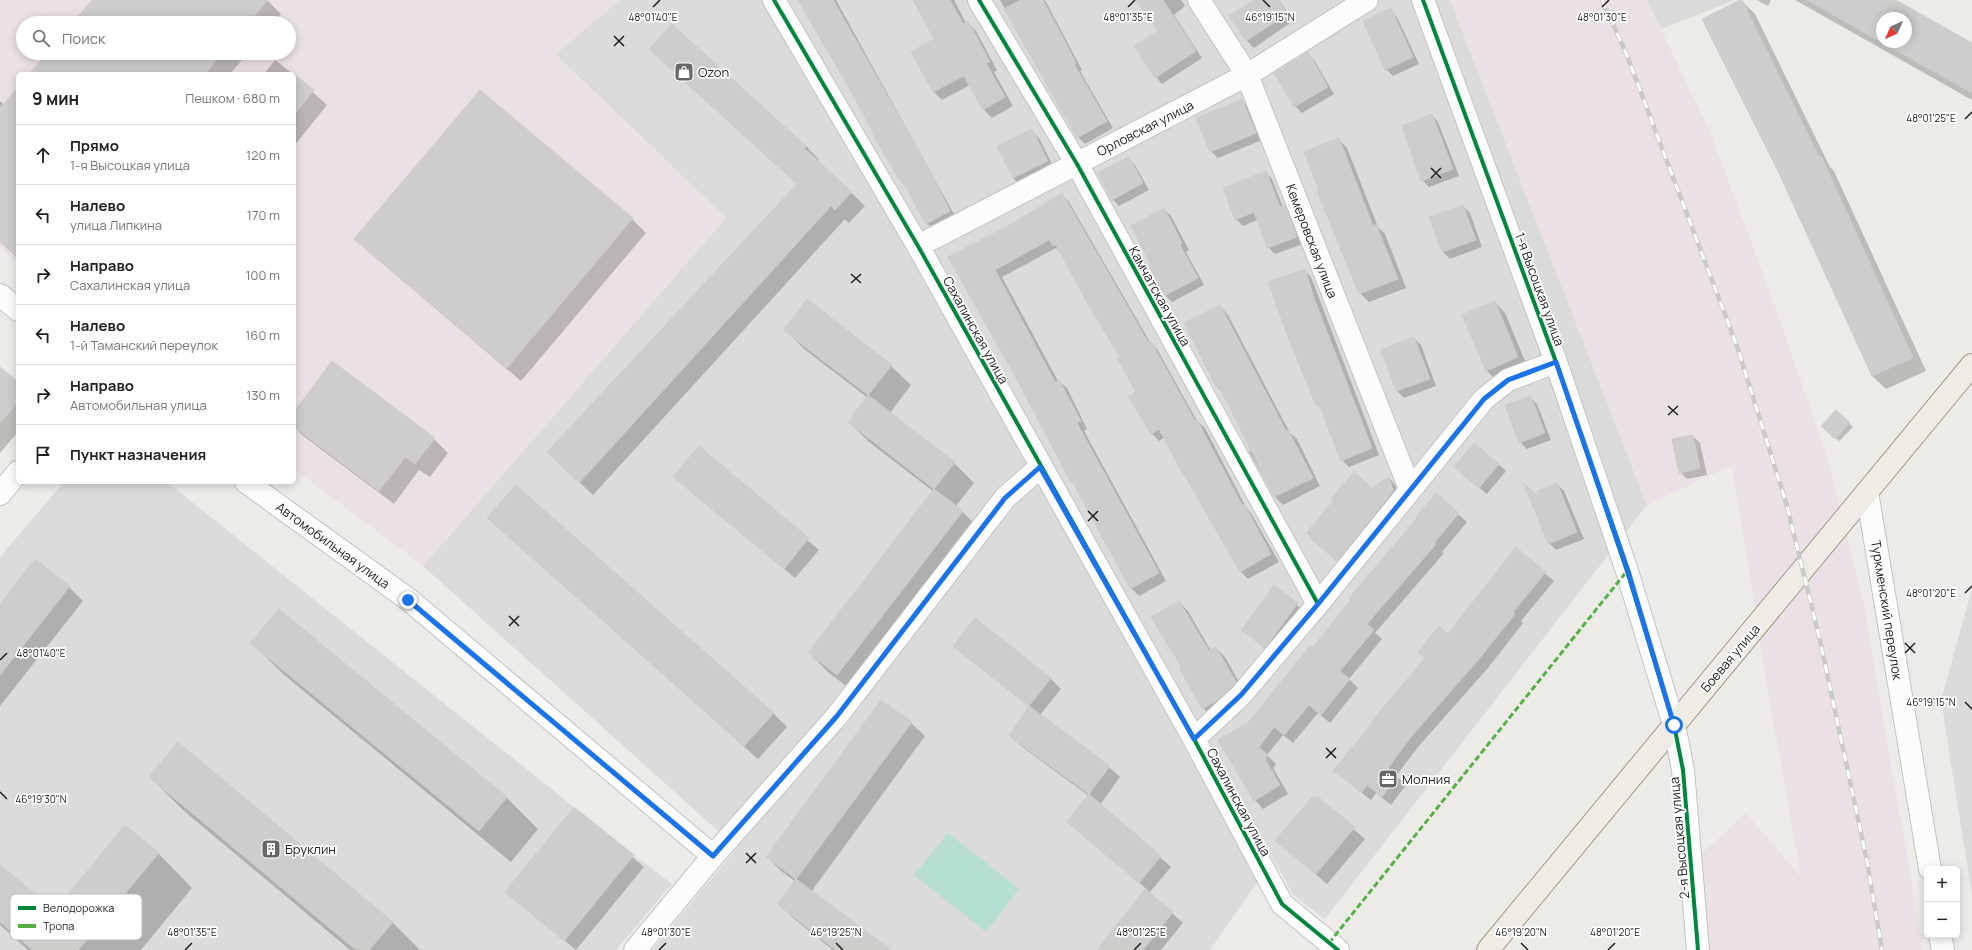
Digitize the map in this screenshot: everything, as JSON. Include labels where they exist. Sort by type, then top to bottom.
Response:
[{"type":"main road","name":"Боевая улица","points":[[1488,950],[1972,365]]},
{"type":"street","name":"Сахалинская улица","points":[[774,0],[918,246],[1040,467],[1194,739],[1282,904],[1338,950]]},
{"type":"street","name":"Камчатская улица","points":[[979,0],[1077,164],[1318,604]]},
{"type":"street","name":"Кемеровская улица","points":[[1199,0],[1247,75],[1410,489]]},
{"type":"street","name":"Орловская улица","points":[[918,246],[1247,75],[1367,0]]},
{"type":"street","name":"1-я Высоцкая улица","points":[[1423,0],[1556,362],[1628,571],[1674,725]]},
{"type":"street","points":[[0,295],[16,308]]},
{"type":"street","points":[[1194,739],[1241,695],[1318,604],[1484,399],[1508,380],[1556,362]]},
{"type":"street","points":[[635,950],[713,856],[837,716],[1005,498],[1040,467]]},
{"type":"street","points":[[0,494],[16,474]]},
{"type":"street","name":"Автомобильная улица","points":[[249,484],[408,600],[713,856]]},
{"type":"street","name":"Туркменский переулок","points":[[1867,492],[1929,866]]},
{"type":"street","name":"2-я Высоцкая улица","points":[[1674,725],[1683,770],[1698,950]]},
{"type":"street","points":[[1941,938],[1943,950]]},
{"type":"shaded area","points":[[0,0],[620,0],[555,55],[726,218],[423,566],[296,471],[296,72],[16,72],[16,260],[0,248]]},
{"type":"shaded area","points":[[620,0],[776,0],[1258,881],[1210,950],[652,950],[737,848],[423,566],[726,218],[555,54]]},
{"type":"shaded area","points":[[786,0],[1450,0],[1647,505],[1325,919],[1294,896]]},
{"type":"shaded area","points":[[1450,0],[1647,0],[1709,130],[1763,273],[1827,456],[1864,606],[1923,950],[1709,950],[1703,905],[1699,856],[1746,813],[1801,877],[1768,691],[1732,465],[1647,505]]},
{"type":"shaded area","points":[[1647,0],[1735,0],[1661,29]]},
{"type":"shaded area","points":[[62,484],[170,484],[672,884],[616,950],[0,950],[0,557]]},
{"type":"shaded area","points":[[1972,589],[1972,897],[1941,700]]},
{"type":"green space","points":[[948,833],[1019,889],[986,932],[914,875]]},
{"type":"building","points":[[92,0],[268,0],[254,16],[78,16]]},
{"type":"building","points":[[798,0],[833,0],[927,165],[950,211],[926,224],[902,180],[900,181],[873,135],[874,134],[848,86]]},
{"type":"building","points":[[913,0],[950,0],[963,24],[968,21],[990,62],[986,63],[1005,97],[983,110],[964,76],[933,92],[911,52],[934,39]]},
{"type":"building","points":[[1021,0],[1043,0],[1076,63],[1074,64],[1107,121],[1077,138],[1004,9]]},
{"type":"building","points":[[1135,0],[1163,0],[1196,51],[1155,78],[1134,46],[1158,31]]},
{"type":"building","points":[[1253,0],[1278,0],[1287,14],[1246,41],[1229,16]]},
{"type":"building","points":[[1742,0],[1819,157],[1821,156],[1913,358],[1872,376],[1778,171],[1702,19]]},
{"type":"building","points":[[1807,0],[1896,0],[1972,43],[1972,93],[1892,48],[1912,48],[1912,12],[1876,12],[1876,39]]},
{"type":"building","points":[[1391,8],[1413,57],[1385,70],[1363,21]]},
{"type":"building","points":[[672,24],[806,146],[804,148],[852,192],[835,210],[831,206],[579,483],[547,452],[797,184],[649,49]]},
{"type":"building","points":[[1308,52],[1328,87],[1294,107],[1274,73]]},
{"type":"building","points":[[41,60],[217,60],[207,72],[31,72]]},
{"type":"building","points":[[296,76],[314,90],[296,112]]},
{"type":"building","points":[[16,89],[16,255],[0,241],[0,108]]},
{"type":"building","points":[[480,90],[633,218],[507,368],[354,239]]},
{"type":"building","points":[[1242,99],[1256,133],[1210,152],[1196,118]]},
{"type":"building","points":[[1432,114],[1453,169],[1421,181],[1402,126]]},
{"type":"building","points":[[1032,129],[1048,161],[1013,178],[997,146]]},
{"type":"building","points":[[1339,138],[1373,226],[1376,224],[1398,279],[1359,294],[1317,191],[1319,190],[1304,152]]},
{"type":"building","points":[[1129,157],[1143,183],[1112,200],[1098,173]]},
{"type":"building","points":[[1266,171],[1280,207],[1285,205],[1297,237],[1267,248],[1254,212],[1235,220],[1223,188]]},
{"type":"building","points":[[1062,193],[1148,342],[1150,340],[1195,421],[1197,420],[1242,505],[1244,504],[1271,554],[1240,572],[1184,476],[1159,429],[1151,434],[1128,396],[1136,392],[1117,358],[1120,357],[1088,304],[1056,245],[1053,246],[1049,240],[995,270],[1055,382],[1059,380],[1081,421],[1077,423],[1159,573],[1130,589],[1073,482],[1071,483],[1020,385],[948,257],[1010,225]]},
{"type":"building","points":[[1463,205],[1476,240],[1442,252],[1429,217]]},
{"type":"building","points":[[1164,208],[1182,243],[1180,245],[1198,278],[1164,296],[1150,268],[1152,267],[1131,226]]},
{"type":"building","points":[[1305,269],[1314,298],[1372,448],[1341,461],[1319,404],[1316,405],[1291,345],[1268,282]]},
{"type":"building","points":[[807,299],[892,365],[868,395],[783,330]]},
{"type":"building","points":[[1495,301],[1518,357],[1486,371],[1462,315]]},
{"type":"building","points":[[1220,305],[1286,431],[1288,430],[1313,478],[1274,497],[1219,386],[1216,387],[1184,323]]},
{"type":"building","points":[[1414,337],[1430,379],[1396,391],[1381,350]]},
{"type":"building","points":[[332,361],[435,438],[415,464],[405,457],[379,491],[296,429],[296,409]]},
{"type":"building","points":[[0,367],[16,380],[16,404],[0,423]]},
{"type":"building","points":[[868,395],[955,462],[934,489],[848,422]]},
{"type":"building","points":[[1531,396],[1545,433],[1519,443],[1505,405]]},
{"type":"building","points":[[1836,410],[1850,423],[1835,439],[1821,426]]},
{"type":"building","points":[[1693,435],[1700,468],[1679,473],[1672,439]]},
{"type":"building","points":[[1474,443],[1499,464],[1479,488],[1454,467]]},
{"type":"building","points":[[699,446],[809,538],[784,569],[673,477]]},
{"type":"building","points":[[1354,472],[1372,488],[1389,477],[1393,491],[1337,561],[1309,537],[1313,531],[1307,534],[1306,533],[1334,500],[1332,498]]},
{"type":"building","points":[[1557,483],[1577,532],[1548,544],[1524,484],[1538,496],[1537,491]]},
{"type":"building","points":[[516,485],[774,713],[744,746],[487,518]]},
{"type":"building","points":[[934,489],[963,511],[837,675],[808,653]]},
{"type":"building","points":[[1436,493],[1459,513],[1434,543],[1436,544],[1367,624],[1374,630],[1340,671],[1350,679],[1321,715],[1309,705],[1284,735],[1274,727],[1259,747],[1268,755],[1265,759],[1280,785],[1254,801],[1218,740],[1249,722],[1310,646],[1312,648],[1352,598],[1350,597],[1417,518],[1416,517]]},
{"type":"building","points":[[1516,547],[1546,572],[1513,612],[1515,614],[1479,659],[1410,738],[1388,768],[1398,776],[1382,797],[1367,785],[1362,792],[1333,771],[1372,723],[1371,722],[1425,658],[1418,652],[1439,626],[1448,634]]},
{"type":"building","points":[[35,559],[70,586],[0,675],[0,604]]},
{"type":"building","points":[[1274,585],[1298,603],[1265,648],[1241,630]]},
{"type":"building","points":[[1179,601],[1209,651],[1216,647],[1236,682],[1218,700],[1202,709],[1179,667],[1181,666],[1151,617]]},
{"type":"building","points":[[279,609],[507,797],[479,831],[250,643]]},
{"type":"building","points":[[975,618],[1051,678],[1029,706],[953,646]]},
{"type":"building","points":[[881,700],[912,722],[796,879],[766,857]]},
{"type":"building","points":[[1029,706],[1110,766],[1089,794],[1009,736]]},
{"type":"building","name":"Бруклин","points":[[178,742],[393,922],[369,950],[356,950],[149,777]]},
{"type":"building","points":[[1089,794],[1161,856],[1139,883],[1067,822]]},
{"type":"building","points":[[1312,797],[1318,797],[1355,827],[1316,874],[1275,841]]},
{"type":"building","points":[[574,807],[634,855],[564,941],[505,892]]},
{"type":"building","points":[[125,825],[159,853],[125,894],[68,894]]},
{"type":"building","points":[[0,865],[35,894],[10,894],[10,930],[0,922]]},
{"type":"building","points":[[796,879],[891,950],[836,950],[777,904]]},
{"type":"building","points":[[1145,889],[1173,912],[1143,950],[1097,950]]},
{"type":"building","points":[[21,940],[86,940],[78,950],[33,950]]},
{"type":"railway","points":[[1602,0],[1626,53],[1738,349],[1787,506],[1819,636],[1867,861],[1882,950]]},
{"type":"marked path","points":[[1329,943],[1627,571]]},
{"type":"cycle path","points":[[774,0],[918,246],[1194,739],[1282,904],[1338,950]]},
{"type":"cycle path","points":[[979,0],[1077,164],[1318,604]]},
{"type":"cycle path","points":[[1423,0],[1556,362],[1627,571],[1674,725],[1683,770],[1698,950]]},
{"type":"place","name":"Ozon","points":[[684,72]]},
{"type":"place","name":"Молния","points":[[1388,779]]},
{"type":"place","name":"Бруклин","points":[[271,849]]},
{"type":"route","points":[[408,600],[713,856],[837,716],[900,637],[1005,498],[1040,467],[1194,739],[1241,695],[1318,604],[1484,399],[1508,380],[1556,362],[1628,571],[1674,725]]}]
